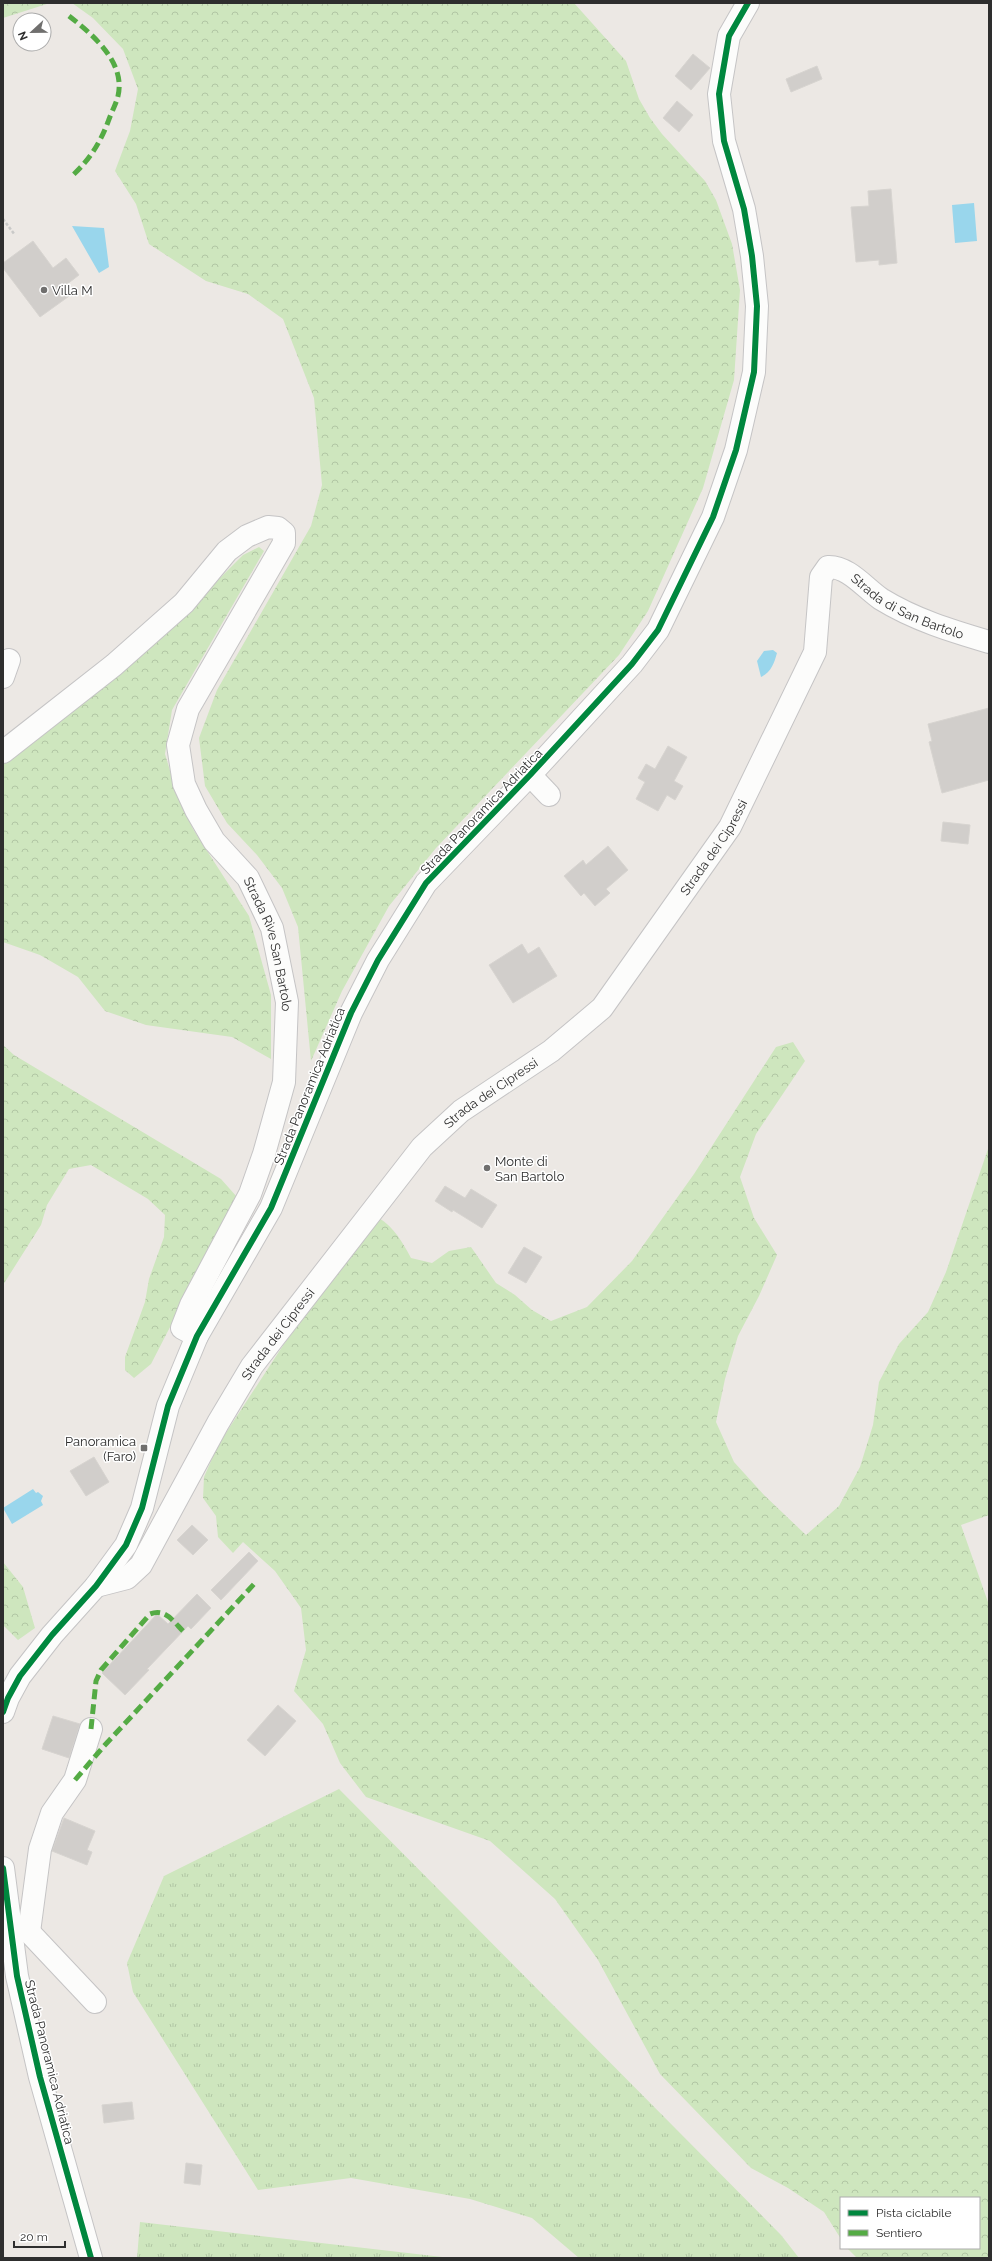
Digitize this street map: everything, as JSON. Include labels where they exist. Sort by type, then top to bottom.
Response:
[{"type":"street","name":"Strada Panoramica Adriatica","points":[[3,1712],[8,1698],[20,1676],[52,1635],[96,1586],[126,1545],[142,1508],[168,1406],[197,1336],[271,1208],[351,1013],[378,960],[426,882],[530,775],[627,670],[658,630],[713,517],[736,450],[754,372],[757,306],[752,256],[744,209],[724,141],[719,94],[729,36],[748,3]]},
{"type":"street","name":"Strada Rive San Bartolo","points":[[3,752],[114,665],[184,603],[227,551],[248,536],[268,527],[278,528],[284,533],[284,543],[271,568],[188,709],[178,745],[184,784],[196,810],[214,841],[248,878],[272,928],[287,1002],[284,1082],[264,1154],[250,1194],[192,1305],[182,1328],[197,1336]]},
{"type":"street","name":"Strada di San Bartolo","points":[[828,567],[838,567],[881,599],[927,623],[989,642]]},
{"type":"street","name":"Strada dei Cipressi","points":[[96,1586],[127,1578],[141,1565],[218,1423],[252,1366],[422,1147],[461,1111],[551,1051],[602,1008],[730,827],[815,652],[821,577],[828,567]]},
{"type":"street","points":[[530,775],[549,795]]},
{"type":"street","points":[[91,1729],[75,1780],[52,1813],[40,1849],[19,1929],[95,2002]]},
{"type":"street","name":"Strada Panoramica Adriatica","points":[[3,1868],[19,1929],[17,1976],[38,2069],[91,2258]]},
{"type":"path","points":[[3,219],[15,235]]},
{"type":"green space","points":[[3,3],[50,3],[22,12],[12,12],[12,15],[3,18]]},
{"type":"green space","points":[[72,3],[574,3],[626,61],[639,99],[650,118],[662,134],[705,181],[716,200],[732,244],[740,290],[734,380],[703,488],[648,611],[619,655],[436,848],[389,906],[342,991],[311,1061],[298,927],[282,888],[257,855],[227,823],[205,786],[199,738],[217,690],[311,526],[322,485],[314,398],[283,319],[248,294],[206,281],[149,244],[136,204],[115,171],[130,131],[138,89],[123,49],[93,18]]},
{"type":"green space","points":[[259,547],[264,551],[172,710],[165,754],[178,797],[193,829],[249,916],[271,995],[271,1059],[232,1037],[146,1025],[105,1011],[78,977],[40,955],[3,942],[3,764],[160,638],[243,555]]},
{"type":"green space","points":[[793,1042],[805,1061],[756,1134],[740,1177],[754,1218],[777,1255],[759,1296],[738,1336],[725,1379],[716,1422],[734,1462],[764,1495],[806,1535],[839,1506],[860,1467],[873,1425],[879,1382],[899,1344],[928,1312],[946,1272],[989,1146],[989,1515],[961,1525],[989,1605],[989,2258],[857,2258],[848,2249],[980,2249],[980,2197],[840,2197],[840,2237],[824,2212],[788,2188],[751,2168],[660,2074],[598,1960],[555,1899],[490,1841],[366,1797],[340,1763],[323,1724],[294,1691],[306,1650],[301,1608],[275,1571],[243,1542],[233,1553],[218,1537],[216,1516],[203,1498],[204,1477],[218,1445],[284,1344],[379,1218],[394,1231],[411,1258],[432,1263],[449,1251],[471,1247],[496,1283],[515,1295],[532,1310],[551,1321],[587,1307],[632,1261],[694,1174],[776,1047]]},
{"type":"green space","points":[[3,1045],[14,1055],[221,1179],[237,1197],[151,1364],[134,1378],[125,1370],[125,1357],[145,1302],[149,1279],[164,1237],[165,1215],[148,1199],[91,1165],[69,1169],[47,1205],[41,1225],[3,1285]]},
{"type":"green space","points":[[3,1562],[23,1587],[35,1628],[18,1640],[3,1625]]},
{"type":"green space","points":[[339,1789],[781,2235],[799,2258],[579,2258],[532,2218],[470,2199],[351,2178],[258,2190],[133,1992],[127,1963],[164,1876]]},
{"type":"green space","points":[[140,2222],[451,2258],[137,2258]]},
{"type":"water","points":[[974,203],[977,241],[955,243],[952,205]]},
{"type":"water","points":[[72,226],[104,228],[109,267],[99,273]]},
{"type":"water","points":[[773,650],[777,653],[773,664],[770,670],[761,677],[757,661],[764,651]]},
{"type":"water","points":[[33,1489],[36,1493],[38,1492],[43,1496],[41,1501],[43,1505],[12,1524],[3,1508]]},
{"type":"building","points":[[693,54],[710,68],[691,90],[675,76]]},
{"type":"building","points":[[817,66],[822,79],[791,92],[786,79]]},
{"type":"building","points":[[677,101],[693,115],[679,132],[663,118]]},
{"type":"building","points":[[891,189],[897,263],[879,265],[879,260],[856,262],[851,207],[869,206],[868,191]]},
{"type":"building","points":[[33,241],[53,268],[66,258],[79,275],[66,285],[72,294],[40,317],[3,268],[3,263]]},
{"type":"building","points":[[989,708],[989,780],[942,793],[929,742],[932,741],[928,724]]},
{"type":"building","points":[[668,746],[687,757],[674,781],[683,786],[675,800],[667,795],[658,811],[636,799],[645,782],[638,778],[646,764],[655,769]]},
{"type":"building","points":[[943,822],[970,825],[968,844],[941,841]]},
{"type":"building","points":[[608,846],[628,870],[606,889],[610,893],[595,906],[584,893],[581,896],[564,876],[583,860],[586,865]]},
{"type":"building","points":[[522,944],[528,954],[539,947],[557,976],[513,1003],[489,965]]},
{"type":"building","points":[[445,1186],[465,1198],[471,1189],[497,1205],[482,1228],[435,1201]]},
{"type":"building","points":[[524,1247],[542,1257],[526,1283],[508,1273]]},
{"type":"building","points":[[94,1457],[109,1482],[86,1496],[70,1471]]},
{"type":"building","points":[[192,1525],[208,1540],[193,1555],[177,1540]]},
{"type":"building","points":[[249,1552],[258,1561],[221,1600],[211,1590]]},
{"type":"building","points":[[197,1594],[211,1608],[191,1629],[188,1626],[147,1669],[149,1670],[125,1695],[102,1673],[157,1614],[168,1624]]},
{"type":"building","points":[[278,1705],[296,1721],[265,1756],[247,1740]]},
{"type":"building","points":[[53,1716],[80,1724],[69,1758],[42,1749]]},
{"type":"building","points":[[64,1818],[95,1831],[87,1850],[92,1852],[87,1865],[52,1851]]},
{"type":"building","points":[[132,2102],[134,2119],[104,2123],[102,2105]]},
{"type":"building","points":[[186,2163],[202,2165],[200,2185],[184,2183]]},
{"type":"marked path","points":[[69,16],[97,40],[105,50],[112,60],[117,72],[119,84],[118,96],[102,137],[89,157],[73,175]]},
{"type":"marked path","points":[[75,1780],[104,1746],[255,1583]]},
{"type":"marked path","points":[[91,1729],[96,1681],[101,1670],[150,1614],[160,1613],[168,1616],[183,1631]]},
{"type":"cycle path","points":[[3,1712],[8,1698],[20,1676],[52,1635],[96,1586],[126,1545],[142,1508],[168,1406],[197,1336],[271,1208],[351,1013],[378,960],[426,883],[530,775],[632,664],[658,630],[713,517],[736,450],[754,372],[757,306],[752,256],[744,209],[724,141],[719,94],[729,36],[748,3]]},
{"type":"cycle path","points":[[3,1868],[17,1976],[40,2077],[91,2258]]},
{"type":"place","name":"Villa M","points":[[44,290]]},
{"type":"place","name":"Monte di San Bartolo","points":[[487,1168]]},
{"type":"place","name":"Panoramica (Faro)","points":[[144,1448]]}]
